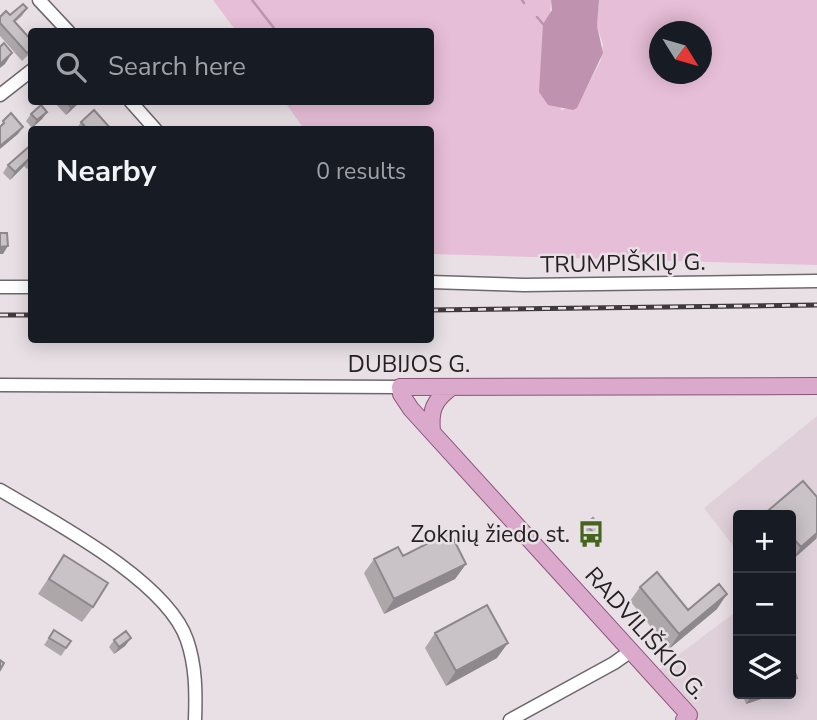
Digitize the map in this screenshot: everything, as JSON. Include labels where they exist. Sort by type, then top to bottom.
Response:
[{"type":"main road","name":"DUBIJOS G.","points":[[400,387],[817,386]]},
{"type":"main road","name":"RADVILIŠKIO G.","points":[[400,387],[404,399],[432,432],[689,718]]},
{"type":"main road","points":[[432,432],[432,408],[440,396],[452,387]]},
{"type":"street","points":[[39,0],[65,28]]},
{"type":"street","points":[[0,95],[28,73]]},
{"type":"street","points":[[134,105],[152,126]]},
{"type":"street","name":"TRUMPIŠKIŲ G.","points":[[434,282],[524,285],[817,281]]},
{"type":"street","points":[[0,287],[28,286]]},
{"type":"street","name":"DUBIJOS G.","points":[[0,385],[400,387]]},
{"type":"street","points":[[0,490],[142,579],[169,607],[187,639],[193,664],[195,720]]},
{"type":"street","points":[[510,720],[631,651]]},
{"type":"shaded area","points":[[213,0],[551,0],[550,17],[561,110],[577,107],[601,60],[603,44],[597,26],[599,0],[817,0],[817,265],[434,254],[434,126],[302,126],[287,105],[434,105],[434,28],[234,28]]},
{"type":"shaded area","points":[[551,0],[599,0],[597,26],[603,53],[577,108],[573,110],[548,105],[539,92],[543,24],[552,10]]},
{"type":"shaded area","points":[[817,416],[817,720],[694,720],[653,674],[733,614],[733,699],[796,699],[796,510],[733,510],[733,546],[704,508]]},
{"type":"building","points":[[23,4],[27,8],[14,21],[28,37],[27,53],[0,23],[0,17],[6,11],[10,15]]},
{"type":"building","points":[[4,43],[12,53],[0,64],[0,47]]},
{"type":"building","points":[[41,105],[47,112],[37,120],[31,114]]},
{"type":"building","points":[[94,110],[108,126],[84,126],[81,122]]},
{"type":"building","points":[[11,113],[23,127],[0,146],[0,127]]},
{"type":"building","points":[[28,148],[28,160],[15,172],[8,165]]},
{"type":"building","points":[[0,233],[7,233],[8,246],[0,247]]},
{"type":"building","points":[[803,481],[817,497],[817,533],[801,547],[796,541],[796,510],[769,510]]},
{"type":"building","points":[[593,518],[603,529],[596,536],[586,524]]},
{"type":"building","points":[[450,532],[466,564],[394,599],[374,559],[398,547],[403,556]]},
{"type":"building","points":[[64,555],[108,583],[93,607],[49,579]]},
{"type":"building","points":[[657,572],[688,610],[719,584],[727,594],[679,634],[640,587]]},
{"type":"building","points":[[487,605],[508,643],[456,671],[435,633]]},
{"type":"building","points":[[54,630],[71,641],[66,648],[49,638]]},
{"type":"building","points":[[126,631],[131,638],[119,647],[114,640]]},
{"type":"waterway","points":[[252,0],[274,28]]},
{"type":"waterway","points":[[537,17],[543,24]]},
{"type":"railway","points":[[434,310],[817,305]]},
{"type":"railway","points":[[0,315],[28,315]]},
{"type":"place","name":"Zoknių žiedo st.","points":[[591,534]]}]
